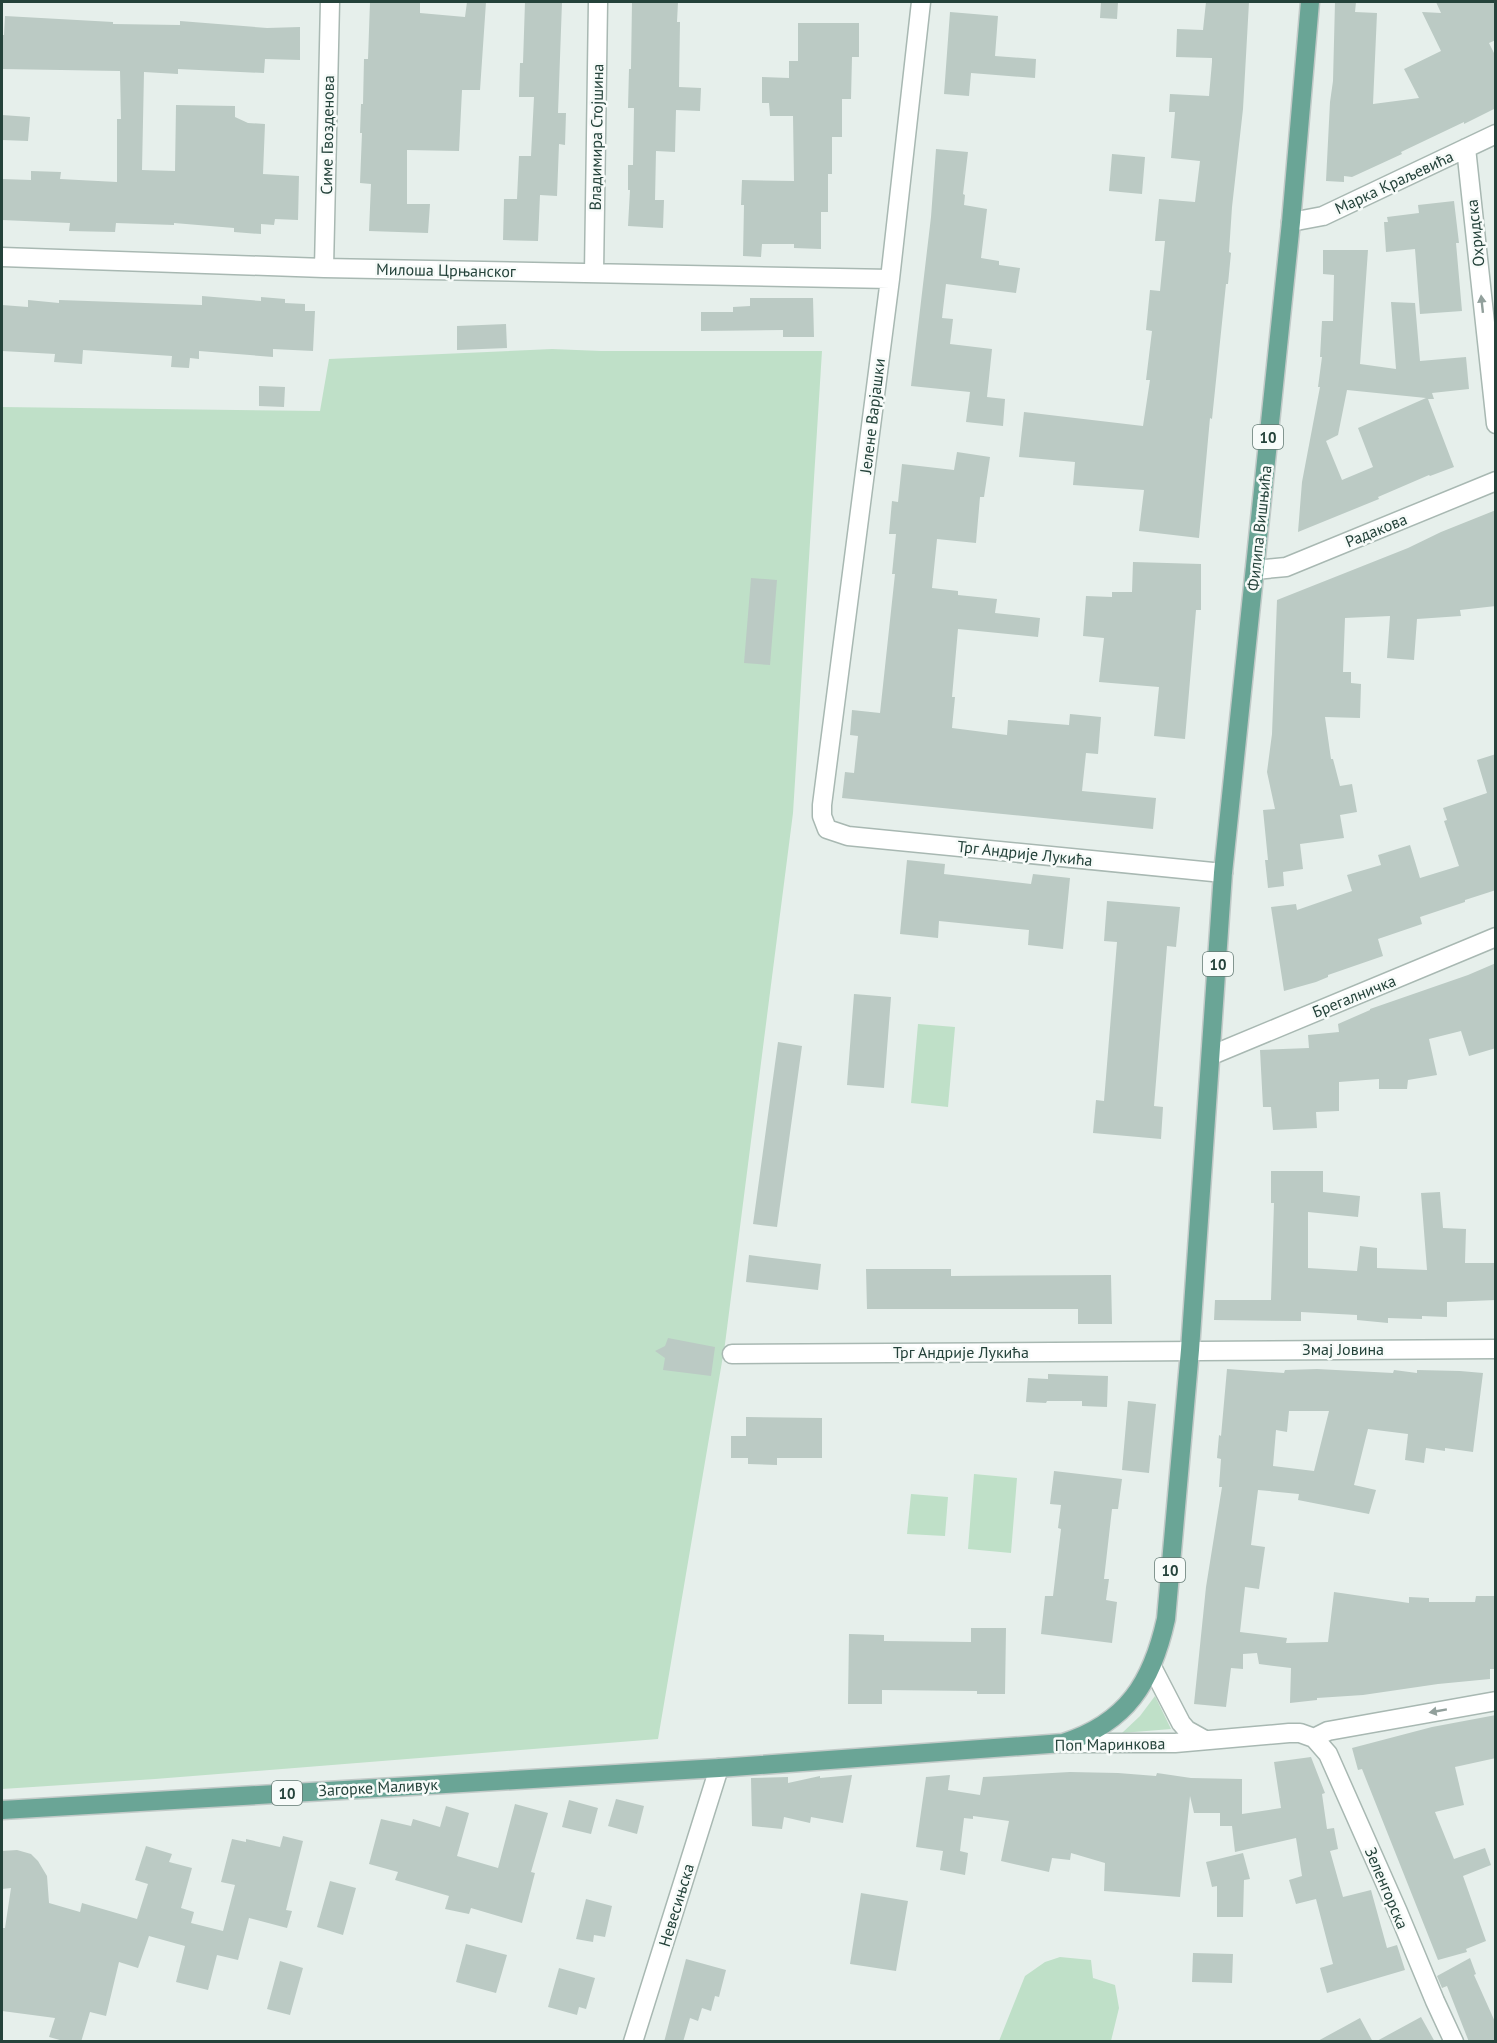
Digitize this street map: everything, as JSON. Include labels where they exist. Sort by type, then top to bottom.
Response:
[{"type":"main road","name":"Филипа Вишњића","points":[[1212,1054],[1224,873],[1291,222],[1310,2]]},
{"type":"main road","name":"10","points":[[1063,1743],[1083,1737],[1119,1713],[1133,1697],[1152,1667],[1160,1647],[1166,1619],[1190,1350],[1195,1258],[1212,1054]]},
{"type":"main road","name":"Поп Маринкова","points":[[719,1768],[1063,1743]]},
{"type":"main road","name":"Загорке Маливук","points":[[2,1810],[719,1768]]},
{"type":"street","name":"Симе Гвозденова","points":[[324,268],[330,2]]},
{"type":"street","name":"Владимира Стојшина","points":[[594,273],[598,2]]},
{"type":"street","name":"Јелене Варјашки","points":[[827,829],[822,816],[822,805],[890,279],[921,2]]},
{"type":"street","name":"Марка Краљевића","points":[[1291,222],[1323,216],[1496,134]]},
{"type":"street","name":"Охридска","points":[[1466,148],[1496,424]]},
{"type":"street","name":"Милоша Црњанског","points":[[2,257],[324,268],[890,279]]},
{"type":"street","name":"Радакова","points":[[1255,570],[1286,567],[1496,481]]},
{"type":"street","name":"Трг Андрије Лукића","points":[[827,829],[848,836],[1224,873]]},
{"type":"street","name":"Брегалничка","points":[[1212,1054],[1496,938]]},
{"type":"street","name":"Змај Јовина","points":[[1190,1350],[1496,1349]]},
{"type":"street","name":"Трг Андрије Лукића","points":[[732,1354],[1190,1350]]},
{"type":"street","points":[[1152,1667],[1181,1723],[1187,1730],[1205,1740]]},
{"type":"street","name":"Поп Маринкова","points":[[1063,1743],[1165,1743],[1289,1733],[1300,1733],[1314,1738],[1328,1731],[1496,1701]]},
{"type":"street","name":"Зеленгорска","points":[[1314,1738],[1328,1754],[1454,2042]]},
{"type":"street","name":"Невесињска","points":[[633,2042],[719,1768]]},
{"type":"green space","points":[[552,349],[822,351],[793,813],[725,1344],[658,1739],[2,1789],[2,407],[320,411],[329,359]]},
{"type":"green space","points":[[918,1024],[955,1027],[948,1107],[911,1103]]},
{"type":"green space","points":[[974,1474],[1017,1478],[1011,1553],[968,1549]]},
{"type":"green space","points":[[911,1494],[948,1497],[945,1536],[907,1534]]},
{"type":"green space","points":[[1155,1696],[1171,1729],[1122,1733],[1140,1716]]},
{"type":"green space","points":[[1060,1957],[1091,1960],[1093,1978],[1115,1985],[1119,2008],[1111,2041],[999,2041],[1025,1976],[1045,1962]]},
{"type":"building","points":[[370,2],[420,2],[420,13],[465,17],[467,2],[486,2],[480,90],[462,90],[459,151],[407,150],[407,204],[430,204],[428,233],[369,231],[371,184],[360,183],[362,133],[360,133],[364,59],[368,59]]},
{"type":"building","points":[[525,2],[562,2],[558,113],[566,113],[565,145],[559,144],[557,196],[540,195],[538,241],[503,240],[504,199],[517,199],[519,156],[531,156],[534,97],[519,97],[520,63],[523,63]]},
{"type":"building","points":[[632,2],[678,2],[679,87],[701,88],[700,111],[676,110],[675,152],[656,151],[655,200],[664,200],[663,228],[628,226],[630,190],[628,190],[628,165],[633,165],[634,108],[628,108]]},
{"type":"building","points":[[1101,2],[1118,2],[1117,19],[1100,18]]},
{"type":"building","points":[[1206,2],[1249,2],[1243,109],[1232,207],[1229,252],[1231,253],[1212,419],[1210,418],[1199,538],[1139,531],[1144,490],[1073,485],[1075,462],[1019,457],[1024,412],[1143,426],[1150,380],[1146,380],[1152,331],[1146,330],[1150,290],[1160,291],[1165,241],[1155,241],[1159,199],[1195,202],[1200,161],[1171,158],[1175,112],[1169,112],[1170,94],[1209,96],[1212,62],[1212,58],[1176,57],[1177,29],[1203,30]]},
{"type":"building","points":[[1335,2],[1356,2],[1355,12],[1377,13],[1373,104],[1419,98],[1404,69],[1441,51],[1422,12],[1441,13],[1436,2],[1496,2],[1496,40],[1489,43],[1496,57],[1496,108],[1352,177],[1344,176],[1344,182],[1326,181],[1333,81]]},
{"type":"building","points":[[950,12],[998,16],[995,56],[1036,59],[1035,78],[971,73],[969,96],[944,94]]},
{"type":"building","points":[[5,16],[113,22],[113,24],[180,25],[180,21],[267,28],[300,27],[300,60],[265,59],[264,73],[178,69],[178,74],[144,72],[142,170],[175,171],[176,105],[235,106],[235,117],[248,123],[265,124],[263,174],[299,176],[298,220],[275,219],[274,225],[261,224],[261,234],[234,232],[234,228],[174,223],[174,225],[116,223],[115,232],[69,231],[70,223],[2,220],[2,179],[31,180],[31,171],[61,172],[60,179],[117,182],[117,119],[121,119],[120,71],[2,69],[2,35],[4,35]]},
{"type":"building","points":[[798,23],[859,23],[859,57],[852,57],[851,99],[842,99],[842,137],[832,137],[832,174],[828,174],[828,212],[821,212],[821,249],[794,248],[794,244],[762,244],[761,257],[743,256],[742,180],[794,181],[793,116],[770,116],[769,103],[762,103],[762,77],[789,78],[789,61],[798,61]]},
{"type":"building","points":[[2,115],[30,117],[28,141],[2,140]]},
{"type":"building","points":[[936,149],[968,152],[963,194],[965,195],[964,205],[987,209],[981,258],[999,261],[999,265],[1020,268],[1016,293],[946,284],[942,318],[953,319],[950,344],[992,349],[987,397],[1005,399],[1003,426],[966,422],[970,392],[911,386],[931,217]]},
{"type":"building","points":[[1112,154],[1145,157],[1142,194],[1109,191]]},
{"type":"building","points":[[1454,201],[1459,243],[1456,243],[1462,311],[1420,314],[1415,249],[1386,252],[1384,222],[1388,222],[1387,217],[1419,213],[1418,205]]},
{"type":"building","points":[[1323,250],[1368,250],[1360,364],[1396,369],[1391,302],[1415,303],[1420,361],[1466,357],[1469,389],[1432,393],[1434,399],[1428,399],[1454,467],[1429,475],[1378,497],[1379,499],[1298,532],[1302,482],[1320,387],[1318,387],[1322,357],[1320,357],[1322,321],[1333,321],[1334,275],[1323,274]],"holes":[[[1347,390],[1426,398],[1358,428],[1373,467],[1342,480],[1326,441],[1338,435]]]},
{"type":"building","points":[[202,296],[261,301],[261,297],[285,299],[285,303],[305,304],[305,311],[315,311],[313,351],[273,349],[273,357],[199,351],[199,359],[190,358],[189,368],[171,367],[172,356],[83,350],[82,364],[54,362],[55,354],[2,351],[2,305],[28,307],[28,300],[59,303],[59,300],[202,305]]},
{"type":"building","points":[[750,298],[813,298],[814,337],[783,337],[783,330],[701,331],[701,312],[733,312],[733,307],[750,306]]},
{"type":"building","points":[[506,324],[507,348],[457,350],[457,326]]},
{"type":"building","points":[[259,386],[285,387],[284,407],[259,406]]},
{"type":"building","points":[[957,452],[990,457],[984,497],[980,497],[976,543],[937,539],[932,588],[958,591],[958,595],[997,599],[995,613],[1040,618],[1038,637],[958,629],[952,697],[955,697],[952,728],[1007,735],[1008,720],[1069,725],[1070,714],[1101,717],[1098,754],[1086,753],[1082,791],[1156,798],[1153,829],[842,798],[845,772],[854,773],[858,736],[850,735],[852,710],[880,713],[895,574],[892,574],[896,534],[889,534],[892,501],[898,502],[902,464],[954,470]]},
{"type":"building","points":[[1496,510],[1496,606],[1460,610],[1461,616],[1417,619],[1414,660],[1387,658],[1390,616],[1345,618],[1343,672],[1351,672],[1351,683],[1361,684],[1360,718],[1325,717],[1331,759],[1333,759],[1340,786],[1352,784],[1357,812],[1340,815],[1344,838],[1300,844],[1303,869],[1283,872],[1284,886],[1268,888],[1263,810],[1275,809],[1267,772],[1272,734],[1277,600]]},
{"type":"building","points":[[1133,562],[1201,564],[1201,610],[1196,610],[1185,739],[1154,736],[1159,687],[1099,682],[1104,638],[1083,636],[1086,596],[1112,597],[1112,592],[1132,592]]},
{"type":"building","points":[[751,578],[777,580],[770,665],[744,663]]},
{"type":"building","points":[[1496,754],[1496,890],[1420,917],[1422,924],[1378,939],[1383,956],[1328,975],[1316,982],[1284,991],[1271,907],[1296,904],[1297,910],[1352,891],[1347,875],[1381,865],[1378,855],[1410,845],[1420,878],[1459,866],[1444,821],[1447,820],[1443,808],[1487,793],[1477,760]]},
{"type":"building","points":[[907,860],[945,864],[944,874],[1031,884],[1033,874],[1070,878],[1063,949],[1028,945],[1029,930],[939,921],[938,938],[900,934]]},
{"type":"building","points":[[1107,901],[1180,907],[1176,947],[1167,946],[1154,1106],[1163,1107],[1161,1139],[1093,1133],[1096,1100],[1104,1101],[1117,942],[1104,941]]},
{"type":"building","points":[[1496,963],[1496,1048],[1469,1056],[1461,1031],[1429,1039],[1437,1075],[1408,1080],[1407,1089],[1379,1089],[1379,1079],[1339,1082],[1339,1111],[1316,1112],[1317,1128],[1273,1130],[1271,1107],[1263,1107],[1260,1050],[1309,1048],[1308,1035],[1339,1032],[1338,1024],[1370,1009]]},
{"type":"building","points":[[854,994],[891,997],[884,1088],[847,1085]]},
{"type":"building","points":[[778,1042],[802,1046],[777,1227],[753,1224]]},
{"type":"building","points":[[1271,1171],[1323,1171],[1323,1192],[1360,1196],[1358,1217],[1308,1212],[1308,1268],[1357,1271],[1360,1246],[1377,1248],[1377,1268],[1427,1270],[1421,1193],[1440,1192],[1443,1228],[1466,1229],[1465,1263],[1496,1263],[1496,1300],[1447,1302],[1447,1317],[1388,1318],[1388,1323],[1357,1320],[1357,1315],[1301,1312],[1301,1321],[1214,1320],[1215,1300],[1271,1300],[1274,1203],[1271,1203]]},
{"type":"building","points":[[749,1255],[821,1264],[818,1290],[746,1282]]},
{"type":"building","points":[[866,1269],[951,1269],[951,1276],[1111,1275],[1112,1324],[1078,1324],[1078,1309],[867,1309]]},
{"type":"building","points":[[668,1338],[715,1347],[711,1376],[663,1370],[665,1358],[655,1351],[665,1346]]},
{"type":"building","points":[[1227,1369],[1284,1373],[1285,1370],[1317,1369],[1393,1373],[1394,1370],[1417,1373],[1417,1370],[1483,1373],[1473,1452],[1426,1448],[1424,1463],[1405,1460],[1408,1434],[1368,1429],[1354,1485],[1376,1490],[1369,1514],[1298,1500],[1299,1494],[1258,1490],[1251,1545],[1265,1547],[1259,1589],[1245,1587],[1240,1632],[1287,1638],[1286,1643],[1328,1642],[1334,1592],[1409,1603],[1409,1597],[1429,1598],[1429,1602],[1475,1602],[1476,1596],[1496,1596],[1496,1669],[1490,1669],[1490,1679],[1290,1703],[1291,1668],[1259,1664],[1257,1653],[1243,1654],[1243,1669],[1231,1668],[1226,1707],[1194,1704],[1206,1587],[1222,1487],[1219,1487],[1221,1459],[1217,1458],[1219,1435],[1221,1436]],"holes":[[[1289,1411],[1329,1411],[1314,1471],[1273,1466],[1276,1430],[1287,1432]]]},
{"type":"building","points":[[1048,1374],[1108,1376],[1107,1407],[1082,1406],[1082,1401],[1026,1402],[1028,1378],[1048,1379]]},
{"type":"building","points":[[1128,1401],[1156,1404],[1149,1473],[1122,1470]]},
{"type":"building","points":[[746,1417],[822,1418],[822,1458],[777,1458],[777,1465],[748,1464],[748,1458],[731,1458],[731,1436],[746,1436]]},
{"type":"building","points":[[1054,1471],[1122,1479],[1118,1509],[1112,1509],[1104,1579],[1109,1579],[1106,1600],[1117,1602],[1112,1643],[1041,1634],[1045,1596],[1053,1596],[1061,1529],[1058,1528],[1061,1505],[1050,1504]]},
{"type":"building","points":[[971,1628],[1006,1628],[1005,1694],[977,1694],[977,1691],[882,1690],[882,1704],[848,1704],[849,1634],[884,1635],[884,1641],[971,1642]]},
{"type":"building","points":[[1496,1715],[1496,1758],[1455,1767],[1464,1805],[1435,1812],[1454,1859],[1485,1848],[1491,1865],[1463,1876],[1486,1941],[1466,1949],[1467,1952],[1438,1960],[1362,1769],[1358,1770],[1352,1748],[1432,1727]]},
{"type":"building","points":[[1311,1757],[1325,1793],[1322,1794],[1327,1829],[1334,1828],[1338,1849],[1330,1851],[1343,1897],[1371,1890],[1387,1948],[1397,1945],[1405,1970],[1327,1993],[1320,1968],[1333,1964],[1316,1899],[1296,1904],[1289,1880],[1302,1876],[1296,1838],[1235,1852],[1232,1826],[1220,1826],[1220,1813],[1194,1813],[1190,1796],[1180,1897],[1104,1891],[1105,1863],[1071,1853],[1070,1860],[1052,1858],[1049,1872],[1001,1861],[1009,1821],[973,1816],[973,1819],[964,1818],[960,1851],[968,1853],[965,1875],[940,1870],[943,1851],[916,1847],[926,1777],[950,1775],[948,1790],[980,1795],[983,1777],[1070,1772],[1156,1776],[1157,1773],[1191,1778],[1242,1779],[1242,1814],[1281,1808],[1274,1762]]},
{"type":"building","points":[[852,1775],[843,1823],[811,1817],[810,1823],[784,1817],[782,1829],[752,1826],[751,1778],[788,1777],[788,1783],[820,1776],[820,1778]]},
{"type":"building","points":[[616,1799],[644,1806],[637,1834],[608,1826]]},
{"type":"building","points":[[569,1800],[598,1808],[591,1834],[562,1827]]},
{"type":"building","points":[[515,1804],[548,1813],[531,1872],[535,1873],[522,1923],[471,1908],[469,1914],[445,1909],[449,1896],[395,1880],[398,1872],[369,1864],[381,1819],[411,1826],[413,1819],[440,1827],[446,1806],[469,1813],[457,1856],[498,1868]]},
{"type":"building","points":[[283,1836],[303,1841],[286,1910],[292,1911],[287,1928],[249,1918],[238,1960],[217,1955],[208,1990],[176,1982],[185,1946],[149,1936],[138,1968],[119,1962],[106,2016],[90,2012],[81,2042],[67,2042],[49,2037],[55,2018],[2,2011],[2,1928],[5,1928],[11,1888],[2,1889],[2,1851],[17,1850],[31,1854],[38,1861],[47,1876],[49,1903],[80,1912],[82,1903],[137,1919],[148,1884],[135,1880],[146,1846],[172,1854],[169,1862],[192,1868],[181,1908],[194,1912],[191,1923],[223,1931],[235,1885],[221,1882],[232,1839],[246,1842],[246,1839],[280,1847]]},
{"type":"building","points":[[1243,1853],[1250,1879],[1244,1880],[1243,1917],[1217,1917],[1217,1886],[1212,1887],[1206,1862]]},
{"type":"building","points":[[330,1881],[356,1888],[343,1935],[317,1927]]},
{"type":"building","points":[[861,1893],[908,1901],[896,1971],[850,1964]]},
{"type":"building","points":[[586,1899],[612,1906],[605,1937],[594,1935],[593,1942],[576,1939]]},
{"type":"building","points":[[466,1944],[507,1955],[496,1993],[456,1982]]},
{"type":"building","points":[[1193,1953],[1233,1954],[1232,1983],[1192,1982]]},
{"type":"building","points":[[1470,1958],[1476,1974],[1474,1975],[1496,2024],[1496,2042],[1469,2042],[1447,1986],[1442,1988],[1437,1976]]},
{"type":"building","points":[[686,1959],[726,1970],[719,1997],[715,1996],[711,2011],[702,2008],[698,2021],[690,2018],[683,2042],[664,2042]]},
{"type":"building","points":[[280,1961],[303,1968],[290,2015],[267,2009]]},
{"type":"building","points":[[559,1968],[595,1978],[586,2009],[579,2007],[577,2015],[548,2007]]},
{"type":"building","points":[[1421,2017],[1435,2042],[1375,2042]]},
{"type":"building","points":[[1360,2018],[1373,2042],[1316,2042]]}]
